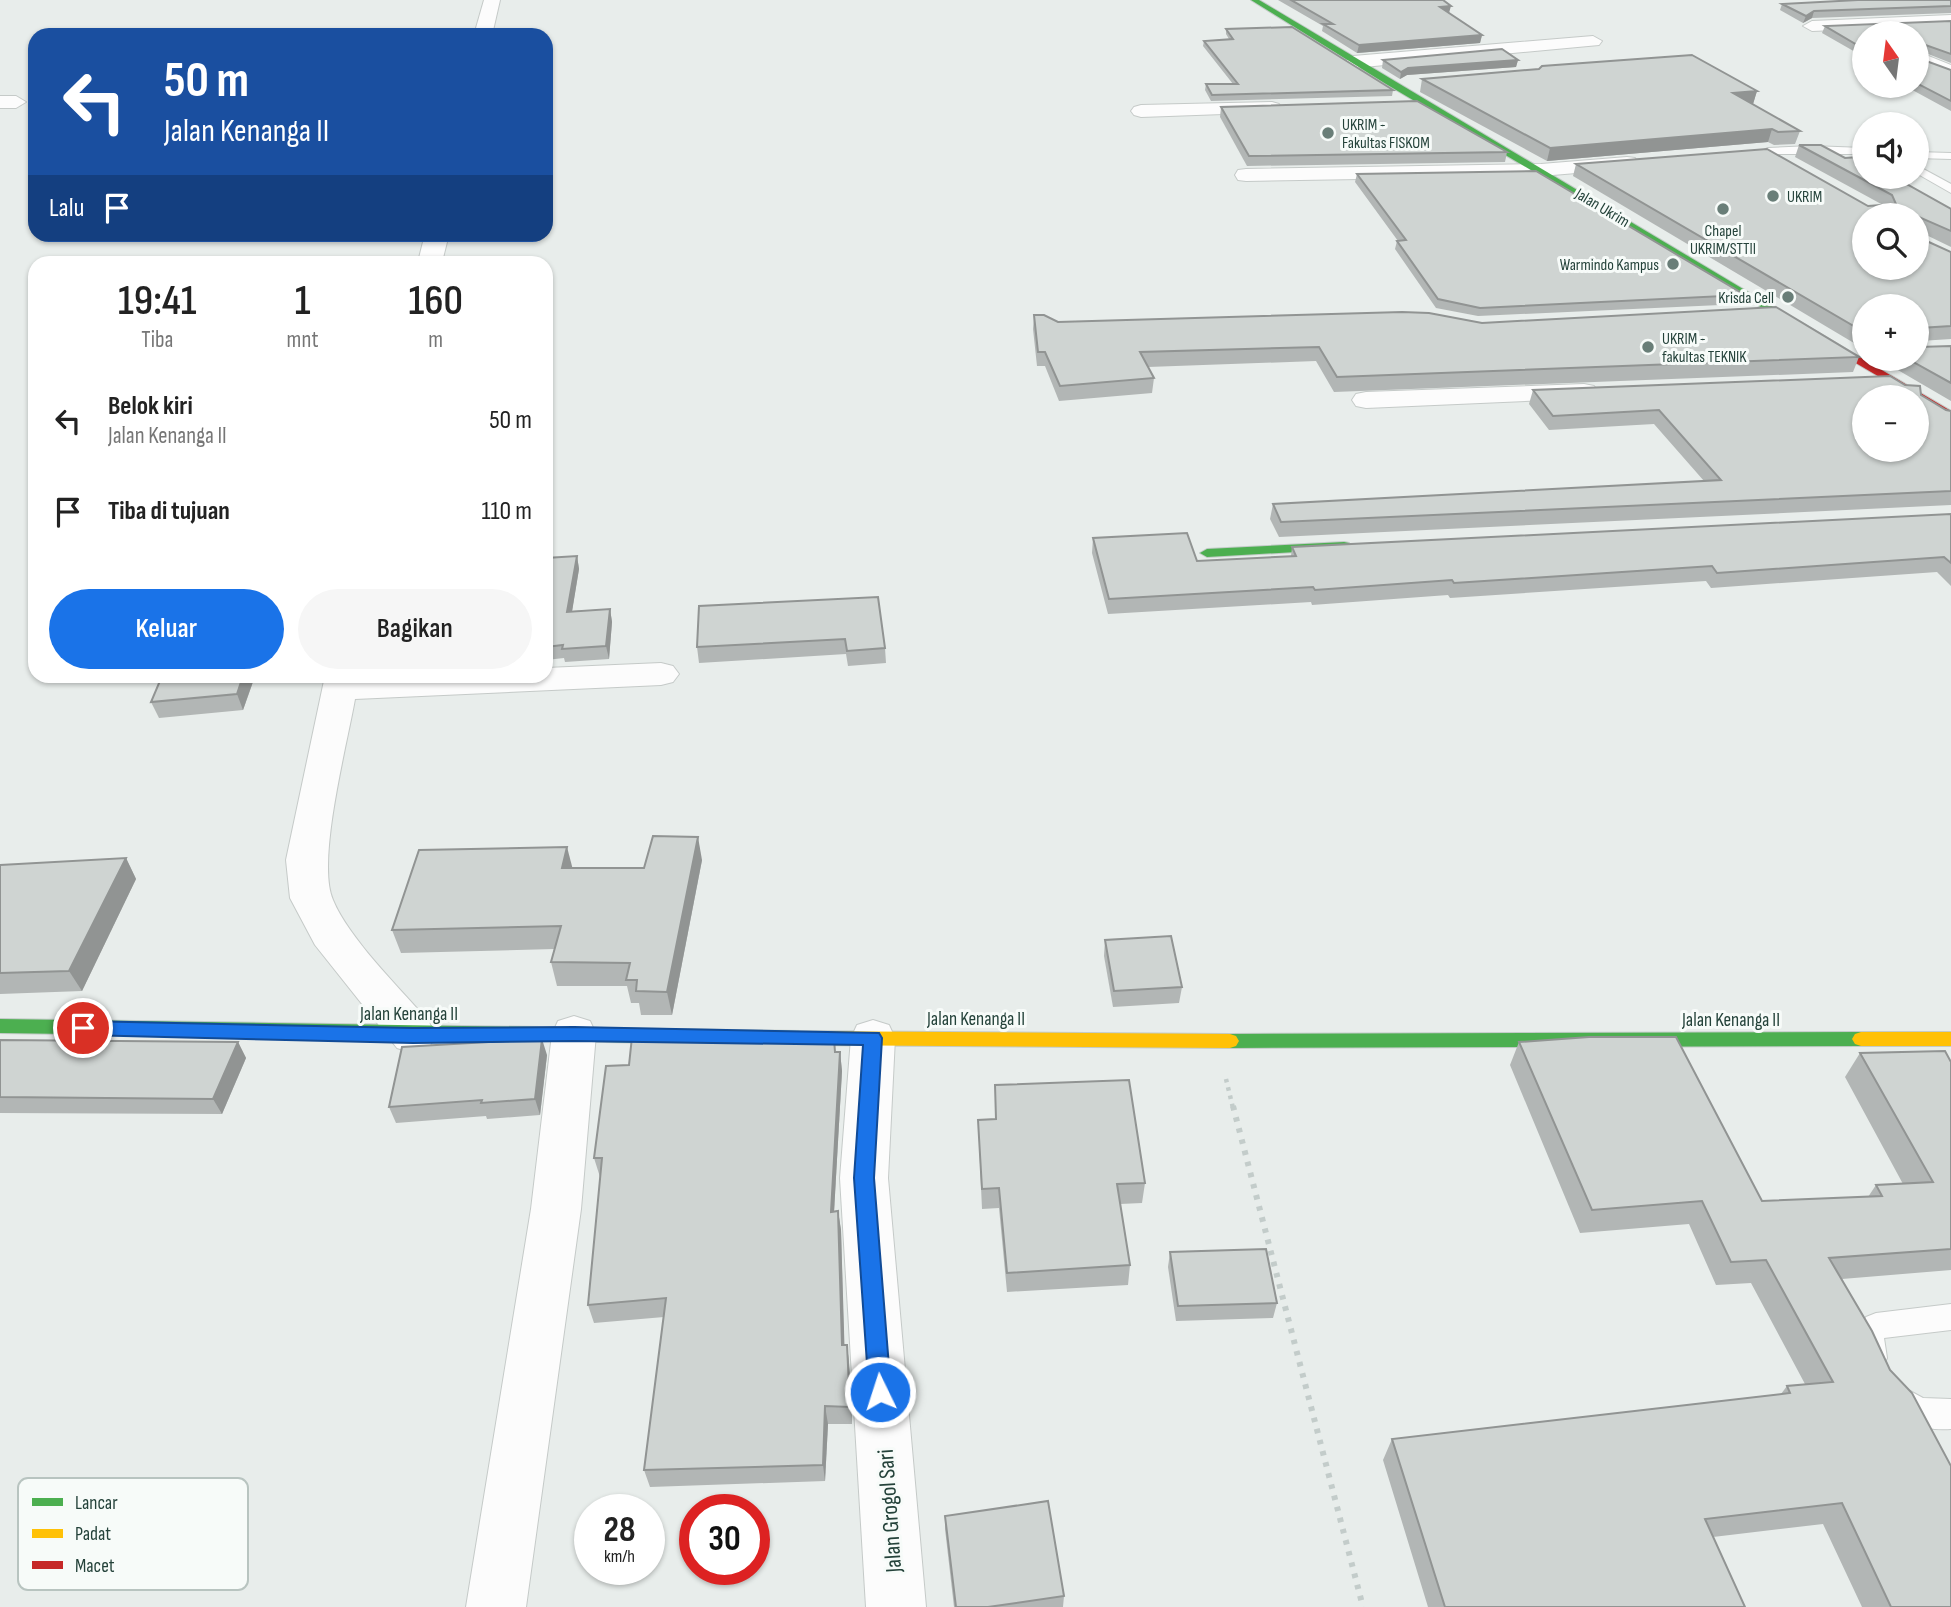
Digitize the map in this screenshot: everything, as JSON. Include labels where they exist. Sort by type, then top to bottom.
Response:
[{"type":"street","points":[[485,28],[492,0]]},
{"type":"street","name":"Jalan Ukrim","points":[[1254,0],[1422,104],[1541,170],[1781,313],[1852,352]]},
{"type":"street","points":[[1929,22],[1951,20]]},
{"type":"street","points":[[1812,26],[1852,28]]},
{"type":"street","points":[[1353,62],[1593,41]]},
{"type":"street","points":[[1929,62],[1951,72]]},
{"type":"street","points":[[1391,85],[1432,82]]},
{"type":"street","points":[[1381,105],[1422,104]]},
{"type":"street","points":[[1141,111],[1288,107]]},
{"type":"street","points":[[1741,153],[1768,151],[1801,170]]},
{"type":"street","points":[[1246,175],[1541,170],[1647,161]]},
{"type":"street","points":[[1740,315],[1781,313]]},
{"type":"street","name":"Jalan Ukrim","points":[[1878,371],[1951,416]]},
{"type":"street","points":[[1850,383],[1891,381]]},
{"type":"street","points":[[1366,400],[1615,391]]},
{"type":"street","points":[[1207,553],[1358,545]]},
{"type":"street","points":[[553,677],[662,674]]},
{"type":"street","points":[[341,683],[306,860],[311,898],[330,933],[413,1035]]},
{"type":"street","name":"Jalan Kenanga II","points":[[0,1026],[413,1035],[1216,1040],[1951,1039]]},
{"type":"street","points":[[496,1607],[556,1209],[574,1034]]},
{"type":"street","name":"Jalan Grogol Sari","points":[[873,1038],[864,1178],[896,1607]]},
{"type":"lane","points":[[1768,151],[1852,151]]},
{"type":"lane","points":[[1929,155],[1951,156]]},
{"type":"lane","points":[[1929,176],[1951,189]]},
{"type":"lane","points":[[1951,1317],[1876,1326],[1868,1339],[1875,1370],[1894,1396],[1912,1410],[1934,1416],[1951,1414]]},
{"type":"path","points":[[1216,1040],[1363,1607]]},
{"type":"building","points":[[1291,0],[1443,0],[1451,6],[1440,7],[1482,35],[1359,45],[1323,24],[1333,24]]},
{"type":"building","points":[[1858,0],[1951,0],[1951,6],[1814,11],[1806,16],[1782,4]]},
{"type":"building","points":[[1951,21],[1951,54],[1929,46],[1929,22]]},
{"type":"building","points":[[1852,25],[1852,42],[1825,26]]},
{"type":"building","points":[[1292,27],[1393,90],[1212,95],[1206,84],[1238,84],[1204,41],[1233,39],[1226,29]]},
{"type":"building","points":[[1502,49],[1518,60],[1408,68],[1401,72],[1383,60]]},
{"type":"building","points":[[1692,55],[1757,91],[1733,93],[1800,131],[1778,132],[1772,129],[1550,148],[1422,79],[1539,69],[1542,66]]},
{"type":"building","points":[[1929,62],[1951,70],[1951,101],[1929,90]]},
{"type":"building","points":[[1417,101],[1507,152],[1249,156],[1221,107]]},
{"type":"building","points":[[1799,145],[1821,145],[1845,158],[1852,158],[1852,173]]},
{"type":"building","points":[[1767,149],[1863,203],[1852,203],[1852,280],[1929,280],[1929,242],[1951,252],[1951,326],[1929,327],[1929,294],[1852,294],[1852,325],[1576,164]]},
{"type":"building","points":[[1536,171],[1745,295],[1480,308],[1438,299],[1397,241],[1406,240],[1357,174]]},
{"type":"building","points":[[1881,189],[1915,189],[1951,209],[1951,231],[1929,221],[1929,203],[1896,203],[1892,195]]},
{"type":"building","points":[[1776,307],[1852,353],[1852,357],[1337,377],[1319,347],[1140,352],[1154,378],[1060,386],[1045,352],[1038,352],[1034,315],[1044,315],[1058,322],[1402,312],[1429,313],[1482,323]]},
{"type":"building","points":[[1951,346],[1951,383],[1929,371],[1929,347]]},
{"type":"building","points":[[1890,376],[1905,385],[1852,385],[1852,462],[1929,462],[1929,400],[1951,411],[1951,491],[1281,522],[1273,504],[1721,480],[1659,410],[1553,416],[1533,390]]},
{"type":"building","points":[[1951,514],[1951,563],[1944,557],[1717,573],[1712,566],[1454,583],[1452,580],[1315,590],[1313,587],[1109,599],[1093,538],[1187,533],[1197,561],[1296,556],[1292,547]]},
{"type":"building","points":[[577,556],[567,612],[610,609],[606,646],[562,649],[563,645],[553,646],[553,558]]},
{"type":"building","points":[[878,597],[885,648],[847,651],[845,639],[697,647],[699,606]]},
{"type":"building","points":[[159,683],[241,683],[237,694],[151,702]]},
{"type":"building","points":[[653,836],[698,837],[667,992],[636,991],[637,980],[626,980],[630,963],[551,962],[561,926],[392,930],[419,850],[567,847],[562,868],[644,868]]},
{"type":"building","points":[[126,858],[69,971],[0,973],[0,865]]},
{"type":"building","points":[[1171,936],[1182,987],[1114,991],[1105,940]]},
{"type":"building","points":[[632,1037],[659,1037],[668,1039],[667,1042],[732,1038],[834,1039],[835,1052],[840,1052],[831,1212],[838,1211],[842,1345],[847,1345],[850,1407],[825,1406],[823,1465],[644,1470],[666,1298],[588,1305],[602,1158],[594,1158],[606,1066],[629,1065]]},
{"type":"building","points":[[1589,1037],[1676,1037],[1762,1201],[1882,1196],[1876,1185],[1933,1182],[1860,1053],[1945,1051],[1951,1062],[1951,1249],[1829,1258],[1872,1331],[1890,1370],[1912,1393],[1951,1466],[1951,1607],[1891,1607],[1842,1503],[1705,1519],[1745,1607],[1445,1607],[1392,1439],[1790,1393],[1787,1386],[1833,1382],[1766,1260],[1731,1262],[1702,1201],[1592,1210],[1519,1042]]},
{"type":"building","points":[[542,1039],[535,1099],[389,1107],[402,1047]]},
{"type":"building","points":[[0,1040],[238,1042],[213,1099],[0,1097]]},
{"type":"building","points":[[1129,1080],[1145,1183],[1117,1184],[1130,1265],[1007,1273],[999,1188],[982,1189],[978,1120],[996,1119],[995,1085]]},
{"type":"building","points":[[1266,1249],[1277,1303],[1178,1306],[1170,1252]]},
{"type":"building","points":[[1048,1501],[1064,1596],[988,1607],[956,1607],[945,1516]]},
{"type":"traffic: fast","points":[[1254,0],[1795,323]]},
{"type":"traffic: fast","points":[[1207,553],[1344,546]]},
{"type":"traffic: fast","points":[[0,1026],[801,1038]]},
{"type":"traffic: fast","points":[[1230,1041],[1861,1039]]},
{"type":"traffic: slow","points":[[801,1038],[1230,1041]]},
{"type":"traffic: slow","points":[[1861,1039],[1951,1039]]},
{"type":"traffic: jam","points":[[1795,323],[1951,416]]},
{"type":"place","name":"UKRIM - Fakultas FISKOM","points":[[1328,133]]},
{"type":"place","name":"UKRIM","points":[[1773,196]]},
{"type":"place","name":"Chapel UKRIM/STTII","points":[[1723,209]]},
{"type":"place","name":"Warmindo Kampus","points":[[1673,264]]},
{"type":"place","name":"Krisda Cell","points":[[1788,297]]},
{"type":"place","name":"UKRIM - fakultas TEKNIK","points":[[1648,347]]},
{"type":"route","points":[[83,1028],[413,1035],[873,1038],[864,1178],[880,1392]]}]
